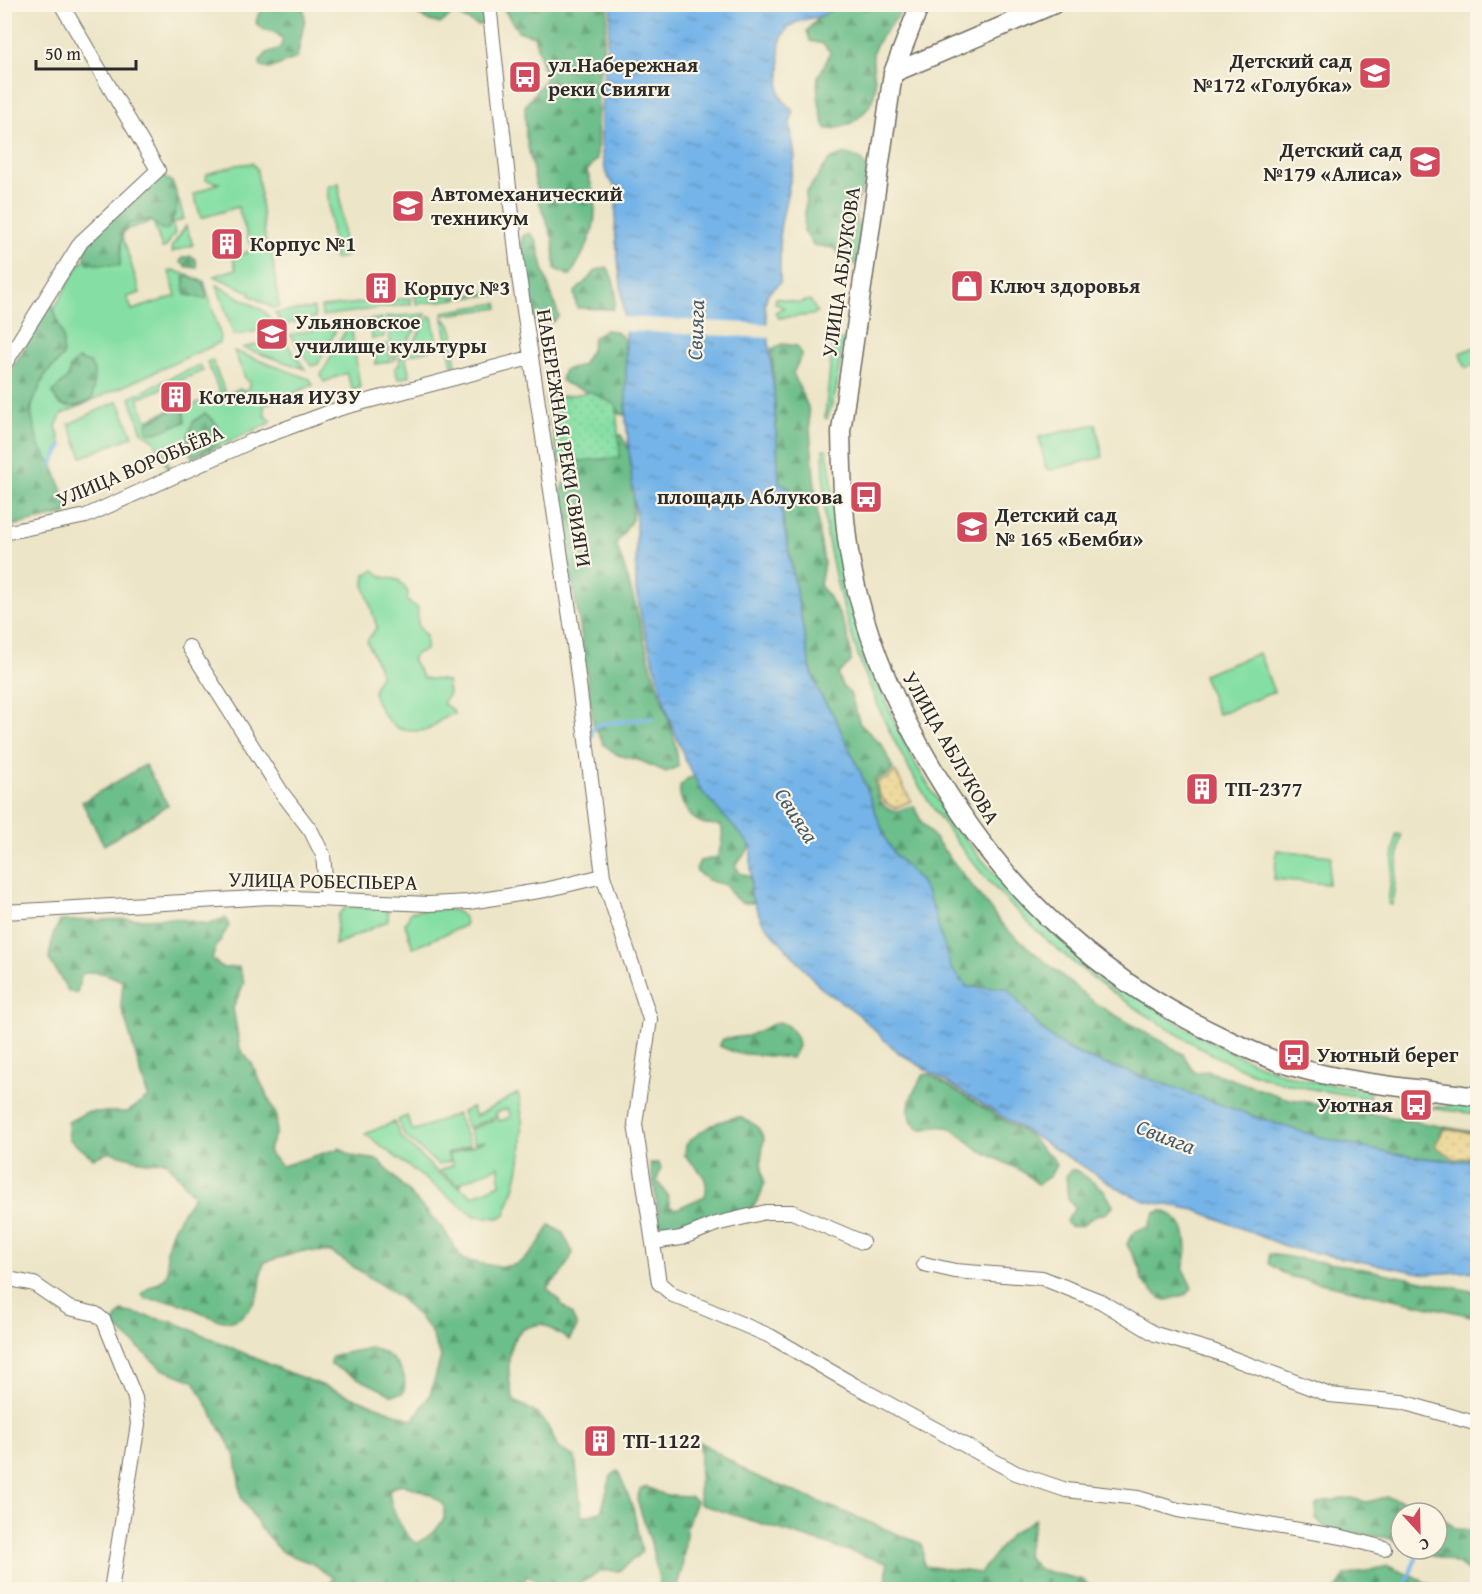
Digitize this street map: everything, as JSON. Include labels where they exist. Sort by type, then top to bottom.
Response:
[{"type":"street","points":[[4,365],[81,242],[158,170],[61,4]]},
{"type":"street","name":"НАБЕРЕЖНАЯ РЕКИ СВИЯГИ","points":[[489,4],[513,227],[530,358],[574,644],[603,876],[650,1019],[635,1124],[659,1282],[673,1295],[770,1336],[803,1357],[1016,1473],[1066,1490],[1138,1498],[1178,1510],[1342,1537],[1384,1548]]},
{"type":"street","name":"УЛИЦА АБЛУКОВА","points":[[920,4],[893,73],[841,432],[843,491],[852,569],[884,677],[939,779],[997,865],[1024,895],[1103,966],[1172,1011],[1253,1052],[1289,1065],[1332,1076],[1478,1097]]},
{"type":"street","points":[[893,73],[1053,4]]},
{"type":"street","name":"УЛИЦА ВОРОБЬЁВА","points":[[4,533],[87,516],[252,441],[341,408],[530,358]]},
{"type":"street","points":[[189,647],[282,793],[311,831],[323,855],[327,898]]},
{"type":"street","name":"УЛИЦА РОБЕСПЬЕРА","points":[[4,912],[271,897],[429,904],[469,902],[545,890],[603,876]]},
{"type":"street","points":[[653,1242],[681,1238],[716,1224],[766,1212],[792,1212],[862,1242]]},
{"type":"street","points":[[924,1264],[955,1271],[1042,1278],[1100,1301],[1155,1334],[1213,1351],[1330,1395],[1402,1402],[1478,1424]]},
{"type":"street","points":[[4,1278],[34,1284],[69,1308],[96,1314],[104,1321],[135,1398],[138,1424],[111,1590]]},
{"type":"green space","points":[[268,5],[303,5],[305,18],[297,58],[269,69],[261,67],[260,61],[267,53],[280,48],[283,40],[277,34],[262,29],[256,23],[258,15]]},
{"type":"green space","points":[[406,5],[490,5],[487,19],[481,25],[477,25],[454,13],[440,24],[426,20]]},
{"type":"green space","points":[[501,5],[609,5],[598,82],[597,159],[587,171],[594,201],[594,226],[585,249],[570,276],[555,269],[553,239],[539,201],[526,136],[525,106],[546,78],[534,36],[518,31]]},
{"type":"green space","points":[[837,5],[906,5],[880,38],[874,50],[874,95],[865,111],[844,126],[827,129],[818,97],[818,78],[830,52],[823,44],[810,41],[807,31],[817,19]]},
{"type":"green space","points":[[845,154],[864,163],[866,171],[866,179],[855,212],[862,235],[859,263],[849,265],[834,248],[813,245],[804,231],[806,193],[829,160]]},
{"type":"green space","points":[[252,163],[257,169],[267,254],[272,254],[279,307],[273,308],[250,295],[250,292],[214,276],[236,269],[233,258],[252,250],[238,207],[201,218],[194,194],[219,183],[206,180],[207,174],[236,165]]},
{"type":"green space","points":[[160,174],[172,182],[177,200],[176,212],[168,229],[163,230],[149,220],[128,224],[122,236],[120,266],[88,263],[84,254],[94,232]]},
{"type":"green space","points":[[339,183],[345,257],[334,259],[327,187]]},
{"type":"green space","points":[[178,198],[184,219],[172,223],[175,233],[166,247],[162,248],[153,221],[121,231],[140,293],[127,297],[132,310],[176,296],[169,271],[173,270],[204,281],[220,334],[219,343],[62,414],[56,426],[61,444],[51,464],[35,440],[32,412],[39,384],[58,363],[54,309],[77,268],[122,217]]},
{"type":"green space","points":[[186,226],[193,245],[172,252],[171,248]]},
{"type":"green space","points":[[530,233],[537,241],[544,273],[559,316],[553,322],[539,323],[531,317],[521,241],[524,235]]},
{"type":"green space","points":[[191,256],[196,260],[197,268],[187,267],[180,262],[182,258]]},
{"type":"green space","points":[[607,267],[615,288],[616,298],[613,309],[577,308],[574,293],[597,270]]},
{"type":"green space","points":[[189,276],[203,283],[207,296],[205,299],[185,295],[184,277]]},
{"type":"green space","points":[[217,285],[264,311],[276,327],[234,336]]},
{"type":"green space","points":[[496,291],[496,294],[416,304],[415,294],[457,296]]},
{"type":"green space","points":[[411,298],[411,304],[322,316],[321,307]]},
{"type":"green space","points":[[776,298],[799,303],[810,300],[817,312],[812,315],[779,318],[775,312],[784,308],[775,303]]},
{"type":"green space","points":[[49,303],[53,306],[63,338],[63,356],[45,375],[30,410],[39,446],[53,466],[69,507],[66,514],[5,527],[5,384]]},
{"type":"green space","points":[[497,303],[498,308],[443,315],[444,312]]},
{"type":"green space","points":[[314,308],[315,318],[283,325],[275,313]]},
{"type":"green space","points":[[426,314],[394,361],[386,317]]},
{"type":"green space","points":[[429,316],[432,317],[438,348],[405,356],[410,376],[398,379],[395,368],[400,364],[399,360],[409,346],[411,347]]},
{"type":"green space","points":[[382,318],[384,337],[372,339],[370,321],[351,324],[360,388],[353,390],[346,373],[324,382],[321,375],[350,323]]},
{"type":"green space","points":[[443,318],[448,322],[453,333],[456,365],[452,366]]},
{"type":"green space","points":[[339,324],[318,364],[311,366],[290,335]]},
{"type":"green space","points":[[605,330],[616,331],[624,339],[630,385],[625,415],[613,412],[589,393],[561,380],[564,370],[582,365],[591,350],[593,338]]},
{"type":"green space","points":[[282,337],[305,369],[243,348]]},
{"type":"green space","points":[[833,339],[843,340],[836,391],[827,419],[825,418]]},
{"type":"green space","points":[[388,344],[391,361],[376,364],[374,346]]},
{"type":"green space","points":[[782,344],[797,346],[802,355],[793,373],[808,407],[819,532],[824,563],[820,585],[842,621],[849,640],[851,662],[838,674],[842,686],[850,693],[860,724],[882,745],[893,769],[887,776],[875,779],[877,793],[885,807],[894,811],[914,806],[921,821],[1005,928],[1096,1004],[1183,1054],[1194,1072],[1208,1071],[1285,1098],[1477,1133],[1477,1161],[1397,1154],[1357,1146],[1316,1136],[1237,1111],[1074,1052],[1054,1040],[1039,1027],[1007,988],[967,987],[951,968],[920,881],[895,855],[886,840],[834,716],[819,693],[810,666],[781,508],[788,486],[779,484],[772,349]]},
{"type":"green space","points":[[1477,346],[1477,364],[1466,368],[1460,353]]},
{"type":"green space","points":[[234,351],[310,379],[313,385],[264,405],[265,416],[271,420],[270,423],[192,458],[185,443],[164,452],[170,468],[168,469],[154,440],[142,432],[130,398],[168,379],[170,385],[138,399],[147,420],[188,402],[190,406],[220,393],[207,362],[212,360],[226,394],[239,389],[247,391],[250,382],[246,380]]},
{"type":"green space","points":[[78,359],[90,363],[94,371],[93,397],[76,406],[64,406],[55,398],[53,392],[68,377],[70,367]]},
{"type":"green space","points":[[200,365],[203,371],[172,384],[170,378]]},
{"type":"green space","points":[[591,392],[616,405],[620,457],[559,463],[546,399]]},
{"type":"green space","points":[[118,401],[133,436],[82,457],[69,424]]},
{"type":"green space","points":[[175,409],[184,411],[185,422],[156,433],[148,432],[146,427],[148,422]]},
{"type":"green space","points":[[205,413],[216,423],[217,440],[210,448],[194,456],[187,439],[193,422]]},
{"type":"green space","points":[[1096,424],[1103,457],[1050,470],[1046,468],[1039,437]]},
{"type":"green space","points":[[592,431],[621,435],[636,463],[632,520],[616,544],[675,742],[678,767],[666,772],[641,761],[618,755],[604,745],[593,723],[580,626],[564,536],[561,489]]},
{"type":"green space","points":[[823,449],[826,449],[829,459],[837,530],[848,585],[876,675],[899,732],[913,759],[946,812],[983,861],[1022,901],[1126,987],[1200,1036],[1226,1050],[1281,1073],[1325,1084],[1370,1091],[1369,1098],[1273,1080],[1244,1070],[1199,1047],[1142,1012],[1081,969],[1027,921],[978,869],[936,812],[900,752],[870,687],[846,618],[829,546]]},
{"type":"green space","points":[[374,570],[383,577],[399,580],[408,592],[407,601],[418,608],[418,623],[426,635],[426,650],[417,653],[412,659],[423,678],[447,681],[449,693],[443,704],[453,710],[454,714],[444,717],[427,730],[404,730],[393,725],[384,715],[374,696],[381,673],[367,641],[377,627],[364,585],[365,574]]},
{"type":"green space","points":[[1259,653],[1274,692],[1218,714],[1203,675]]},
{"type":"green space","points":[[145,765],[168,805],[104,845],[82,802]]},
{"type":"green space","points":[[694,777],[702,781],[750,844],[749,849],[735,865],[740,873],[750,877],[755,902],[741,902],[734,897],[726,885],[705,879],[696,869],[700,861],[716,858],[721,847],[722,833],[721,826],[697,821],[685,808],[680,786],[688,778]]},
{"type":"green space","points":[[1396,834],[1401,835],[1392,905],[1388,904]]},
{"type":"green space","points":[[1277,850],[1331,856],[1328,884],[1274,879]]},
{"type":"green space","points":[[346,907],[383,908],[388,911],[388,921],[335,945],[338,915]]},
{"type":"green space","points":[[447,909],[459,913],[466,923],[464,926],[413,948],[405,924],[411,912]]},
{"type":"green space","points":[[174,918],[206,924],[226,918],[229,926],[216,947],[212,959],[223,968],[239,967],[244,983],[233,1008],[240,1049],[252,1064],[277,1117],[276,1132],[268,1152],[282,1166],[340,1148],[352,1156],[378,1160],[443,1229],[463,1260],[494,1266],[516,1264],[532,1252],[550,1225],[563,1233],[573,1253],[562,1273],[547,1288],[572,1315],[577,1327],[569,1340],[543,1324],[526,1328],[517,1334],[509,1362],[512,1393],[514,1401],[542,1418],[558,1448],[575,1457],[582,1517],[601,1512],[611,1476],[618,1471],[633,1508],[642,1552],[619,1571],[601,1571],[576,1586],[548,1588],[526,1575],[524,1589],[327,1589],[333,1578],[311,1563],[282,1552],[261,1529],[241,1497],[236,1457],[194,1381],[162,1369],[113,1324],[122,1311],[174,1322],[282,1370],[413,1420],[430,1395],[441,1357],[429,1328],[398,1296],[331,1252],[303,1251],[265,1262],[257,1297],[248,1310],[239,1318],[231,1321],[212,1318],[179,1303],[146,1299],[142,1295],[167,1274],[167,1250],[171,1234],[194,1196],[166,1161],[146,1162],[110,1152],[93,1158],[69,1139],[68,1122],[87,1112],[128,1112],[148,1097],[121,1005],[123,982],[102,973],[91,972],[81,975],[77,993],[69,992],[49,959],[53,935],[60,921]],"holes":[[[401,1484],[430,1494],[444,1505],[444,1519],[435,1531],[418,1543],[408,1535],[398,1520],[391,1502],[390,1489]]]},
{"type":"green space","points":[[778,1022],[789,1028],[796,1038],[798,1046],[792,1058],[736,1053],[719,1046],[723,1039],[748,1036]]},
{"type":"green space","points":[[929,1074],[1030,1136],[1044,1152],[1051,1155],[1056,1165],[1050,1176],[1038,1184],[1020,1170],[979,1150],[951,1128],[939,1126],[920,1130],[910,1116],[910,1102],[923,1075]]},
{"type":"green space","points":[[518,1093],[522,1124],[521,1155],[515,1186],[505,1214],[499,1218],[475,1216],[365,1134],[394,1122],[401,1137],[437,1172],[473,1196],[500,1184],[499,1166],[460,1183],[461,1186],[439,1171],[453,1165],[449,1155],[485,1141],[474,1143],[469,1130],[498,1118],[500,1121],[511,1117],[507,1109],[496,1113],[497,1116],[468,1128],[462,1112],[472,1107],[476,1116]]},
{"type":"green space","points":[[1462,1104],[1477,1106],[1477,1114],[1430,1108]]},
{"type":"green space","points":[[457,1114],[470,1145],[447,1154],[450,1161],[438,1165],[404,1135],[398,1120],[407,1116],[413,1131]]},
{"type":"green space","points":[[740,1117],[757,1126],[764,1138],[761,1161],[764,1184],[760,1197],[751,1209],[676,1237],[668,1233],[660,1223],[650,1163],[658,1163],[661,1167],[657,1181],[667,1194],[670,1207],[676,1209],[705,1196],[706,1183],[698,1169],[685,1155],[686,1145],[710,1126]]},
{"type":"green space","points":[[1071,1170],[1076,1170],[1104,1190],[1113,1206],[1108,1212],[1079,1226],[1069,1226],[1066,1221],[1075,1208],[1068,1199],[1066,1175]]},
{"type":"green space","points":[[1162,1211],[1178,1220],[1182,1227],[1187,1243],[1183,1269],[1192,1288],[1187,1294],[1167,1300],[1161,1299],[1142,1281],[1140,1267],[1127,1245],[1134,1232],[1148,1228],[1155,1213]]},
{"type":"green space","points":[[1269,1254],[1349,1266],[1477,1292],[1477,1317],[1288,1276],[1269,1264]]},
{"type":"green space","points":[[370,1348],[385,1354],[397,1364],[404,1378],[403,1393],[392,1395],[331,1365],[331,1358],[335,1355]]},
{"type":"green space","points":[[700,1442],[751,1474],[922,1544],[924,1566],[980,1573],[1011,1534],[1035,1519],[1026,1555],[1040,1570],[1083,1580],[1092,1589],[886,1589],[887,1563],[699,1504]]},
{"type":"green space","points":[[647,1487],[667,1496],[691,1497],[696,1501],[687,1525],[682,1569],[676,1589],[661,1589],[651,1543],[637,1500],[640,1489]]},
{"type":"green space","points":[[1387,1497],[1403,1501],[1389,1501],[1389,1539],[1335,1532],[1316,1519],[1316,1505],[1327,1501],[1351,1498],[1367,1502]]},
{"type":"green space","points":[[1449,1523],[1456,1529],[1471,1530],[1477,1523],[1477,1587],[1472,1585],[1473,1575],[1449,1561]]},
{"type":"green space","points":[[1388,1566],[1441,1589],[1336,1589],[1345,1576]]},
{"type":"sand","points":[[895,771],[911,801],[895,808],[882,798],[877,781],[888,779]]},
{"type":"sand","points":[[1444,1129],[1477,1134],[1477,1156],[1455,1159],[1435,1146]]},
{"type":"water","name":"Свияга","points":[[612,5],[834,5],[829,12],[791,26],[784,33],[779,46],[779,90],[781,97],[793,111],[790,124],[795,157],[780,228],[780,283],[768,293],[765,303],[774,392],[779,483],[788,486],[793,495],[792,507],[781,509],[810,666],[819,693],[834,716],[860,771],[886,840],[895,855],[920,881],[929,897],[951,968],[967,987],[1007,988],[1054,1040],[1074,1052],[1099,1062],[1237,1111],[1316,1136],[1397,1154],[1477,1161],[1477,1271],[1427,1274],[1290,1248],[1196,1210],[1145,1201],[1123,1191],[896,1051],[858,1014],[820,987],[762,921],[751,896],[751,846],[703,793],[687,764],[669,718],[642,622],[636,591],[636,521],[626,420],[626,333],[615,231],[617,188],[608,177],[603,162],[601,142],[602,93]]},
{"type":"pier","points":[[621,317],[771,324],[771,338],[622,331]]},
{"type":"waterway","points":[[52,464],[62,445]]},
{"type":"waterway","points":[[591,738],[593,727],[601,724],[652,718]]},
{"type":"waterway","points":[[1404,1590],[1415,1561]]},
{"type":"place","name":"Детский сад №172 «Голубка»","points":[[1375,73]]},
{"type":"place","name":"ул.Набережная реки Свияги","points":[[525,77]]},
{"type":"place","name":"Детский сад №179 «Алиса»","points":[[1425,162]]},
{"type":"place","name":"Автомеханический техникум","points":[[408,206]]},
{"type":"place","name":"Корпус №1","points":[[227,244]]},
{"type":"place","name":"Ключ здоровья","points":[[967,286]]},
{"type":"place","name":"Корпус №3","points":[[381,288]]},
{"type":"place","name":"Ульяновское училище культуры","points":[[272,334]]},
{"type":"place","name":"Котельная ИУЗУ","points":[[176,397]]},
{"type":"place","name":"площадь Аблукова","points":[[866,497]]},
{"type":"place","name":"Детский сад № 165 «Бемби»","points":[[972,527]]},
{"type":"place","name":"ТП-2377","points":[[1202,789]]},
{"type":"place","name":"Уютный берег","points":[[1294,1055]]},
{"type":"place","name":"Уютная","points":[[1416,1105]]},
{"type":"place","name":"ТП-1122","points":[[600,1441]]}]
